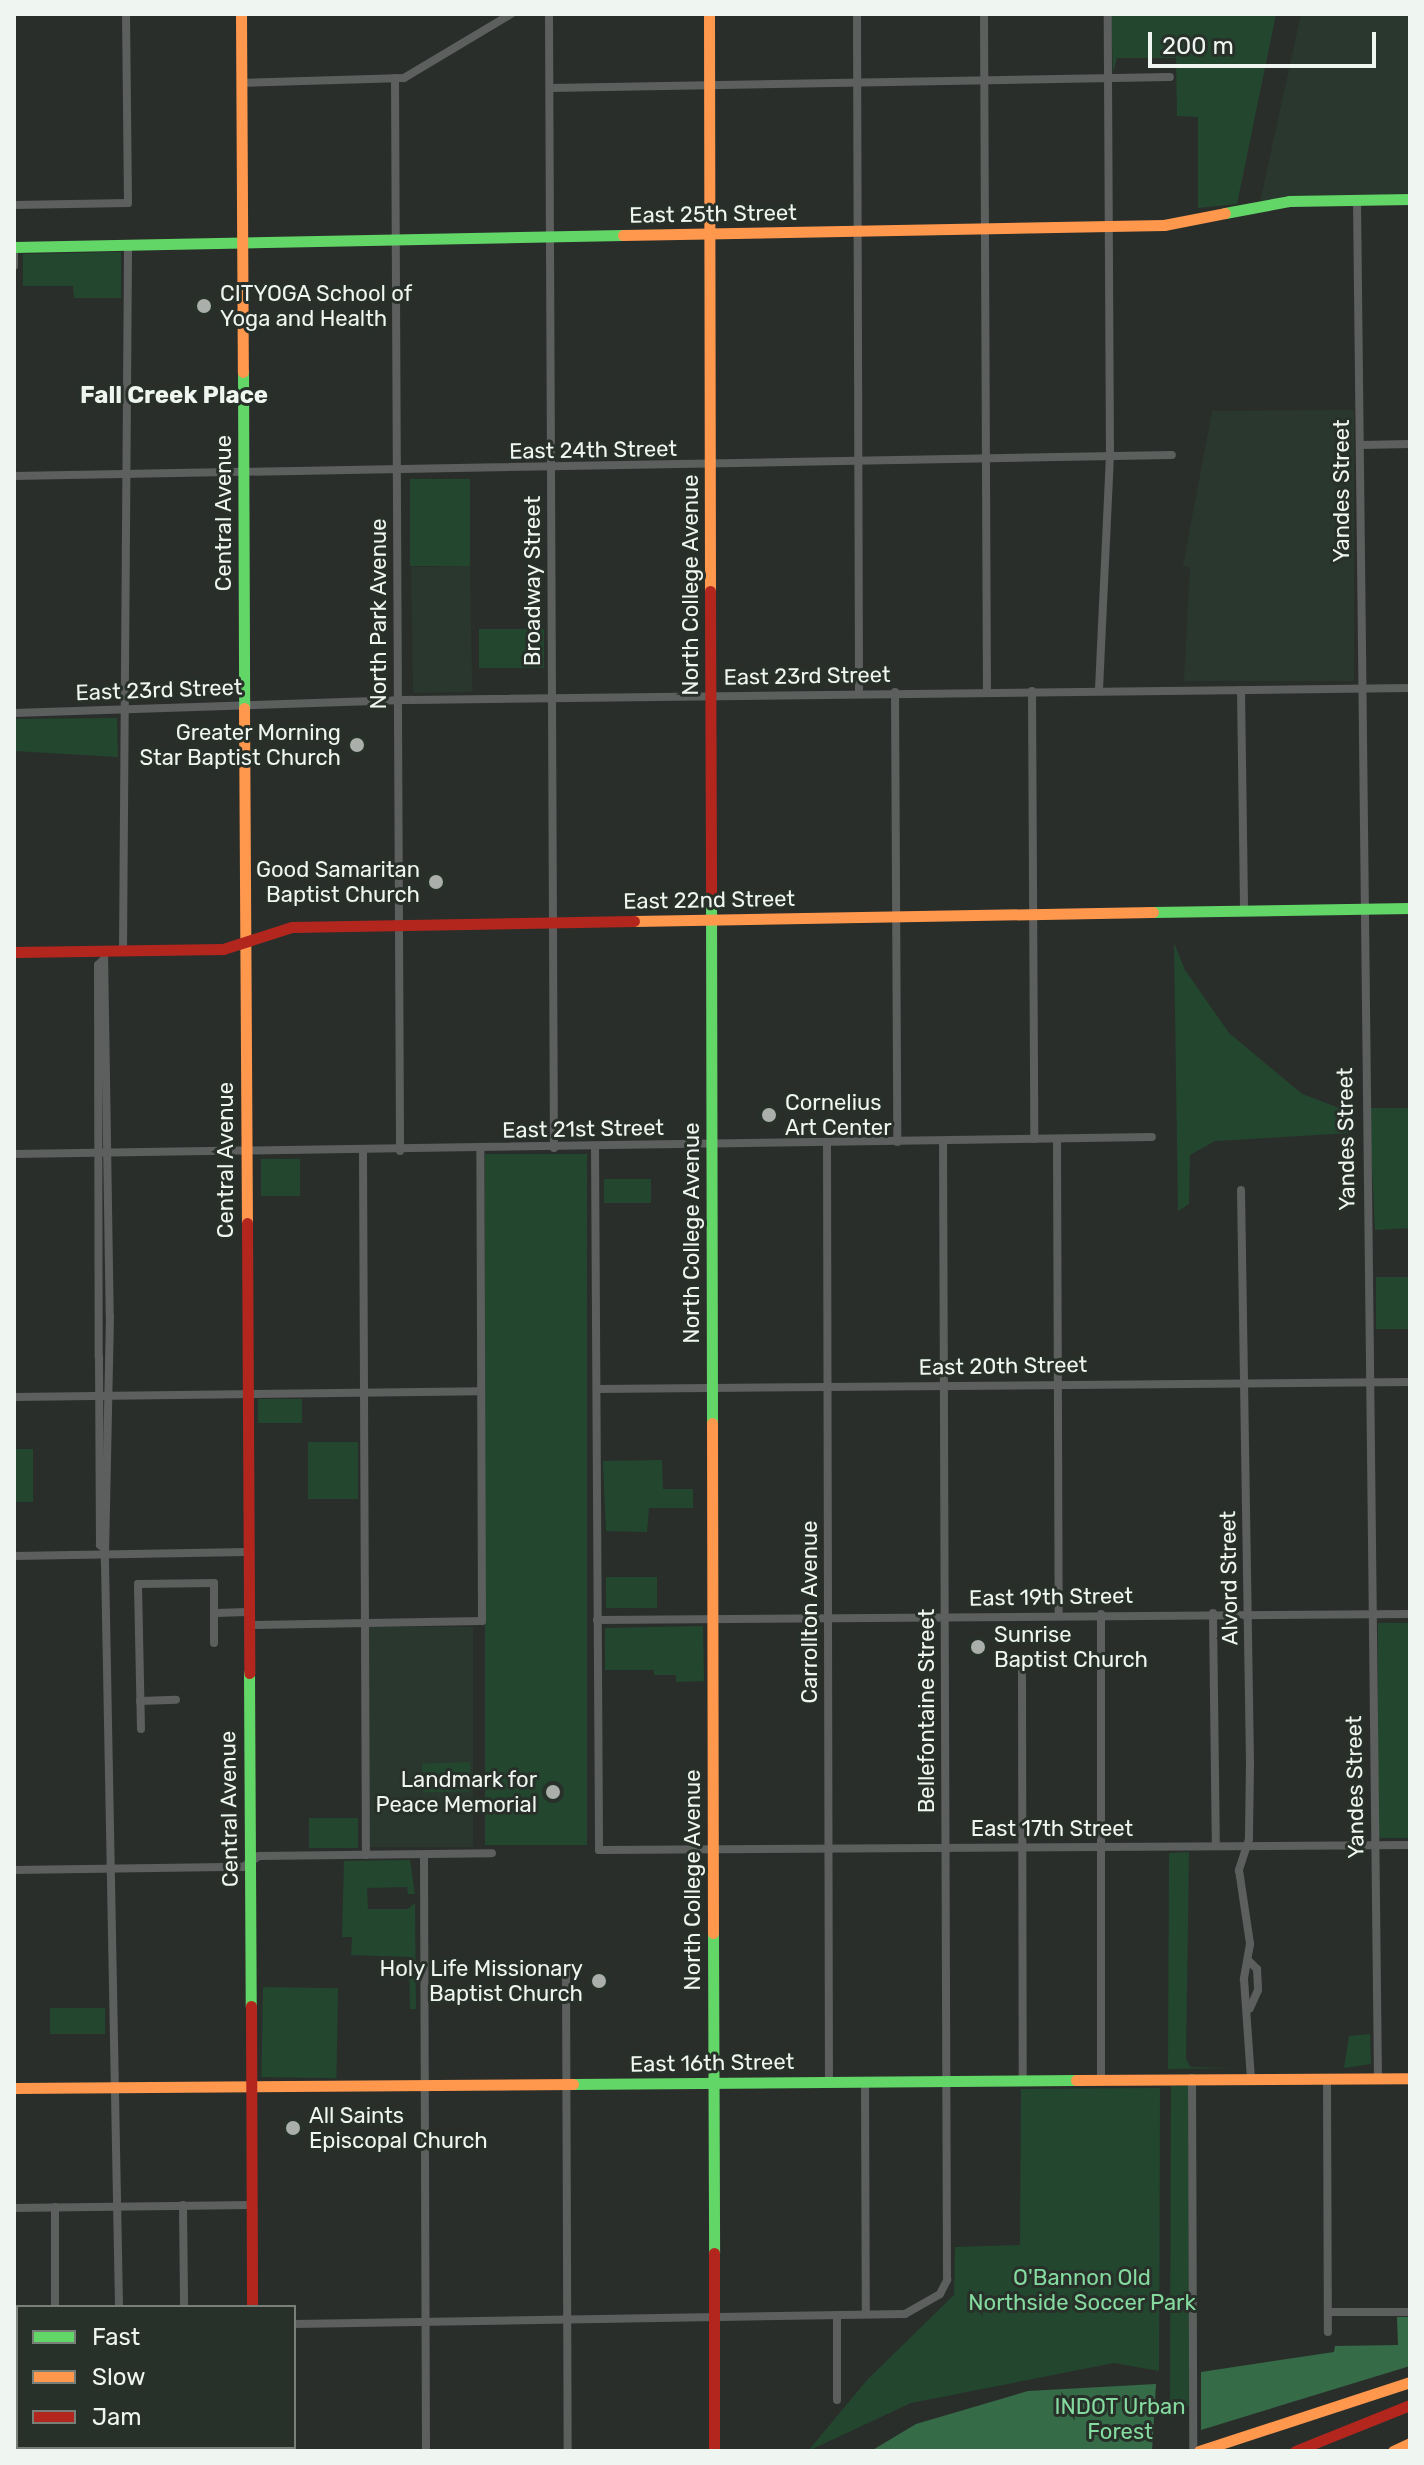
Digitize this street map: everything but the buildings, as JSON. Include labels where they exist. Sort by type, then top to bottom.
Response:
[{"type":"main road","name":"Central Avenue","points":[[241,14],[252,2305]]},
{"type":"main road","name":"North College Avenue","points":[[709,14],[714,2451]]},
{"type":"main road","name":"East 25th Street","points":[[14,247],[1175,224],[1298,200],[1410,199]]},
{"type":"main road","name":"East 22nd Street","points":[[14,952],[104,955],[123,951],[223,949],[292,927],[1410,908]]},
{"type":"main road","name":"East 16th Street","points":[[14,2088],[251,2089],[1410,2078]]},
{"type":"main road","points":[[1199,2450],[1410,2382]]},
{"type":"main road","points":[[1296,2450],[1410,2405]]},
{"type":"main road","points":[[1393,2451],[1410,2443]]},
{"type":"street","points":[[14,205],[128,203],[126,14]]},
{"type":"street","points":[[241,83],[412,75],[511,14]]},
{"type":"street","name":"Broadway Street","points":[[549,14],[554,1148]]},
{"type":"street","points":[[857,14],[859,693]]},
{"type":"street","points":[[984,14],[987,691]]},
{"type":"street","points":[[1099,689],[1110,457],[1108,14]]},
{"type":"street","points":[[550,88],[1170,77]]},
{"type":"street","name":"North Park Avenue","points":[[395,78],[400,1151]]},
{"type":"street","name":"Yandes Street","points":[[1357,200],[1367,1382],[1378,2078]]},
{"type":"street","points":[[123,951],[128,245]]},
{"type":"street","points":[[14,247],[14,266]]},
{"type":"street","points":[[1361,445],[1410,444]]},
{"type":"street","name":"East 24th Street","points":[[14,476],[1172,455]]},
{"type":"street","name":"East 23rd Street","points":[[14,713],[552,698],[1099,689],[1410,688]]},
{"type":"street","points":[[1241,690],[1244,909]]},
{"type":"street","points":[[1032,691],[1034,1139]]},
{"type":"street","points":[[895,692],[897,1142]]},
{"type":"street","points":[[104,955],[98,965],[100,1545],[105,1552]]},
{"type":"street","points":[[104,955],[110,1153],[110,1395],[105,1552],[119,2305]]},
{"type":"street","name":"East 21st Street","points":[[14,1154],[400,1151],[1152,1137]]},
{"type":"street","points":[[1057,1139],[1059,1614]]},
{"type":"street","name":"Bellefontaine Street","points":[[866,2314],[916,2312],[935,2300],[947,2280],[943,1141]]},
{"type":"street","name":"Carrollton Avenue","points":[[827,1143],[829,2082]]},
{"type":"street","points":[[595,1147],[597,1620]]},
{"type":"street","points":[[216,1613],[248,1618],[365,1623],[482,1621],[480,1149]]},
{"type":"street","points":[[363,1151],[366,1855]]},
{"type":"street","name":"Alvord Street","points":[[1241,1190],[1248,1614],[1247,1845],[1239,1878],[1250,1962],[1244,1979],[1250,2008],[1251,2078]]},
{"type":"street","name":"East 20th Street","points":[[597,1389],[1058,1382],[1410,1382]]},
{"type":"street","points":[[14,1397],[481,1391]]},
{"type":"street","points":[[14,1556],[105,1552],[247,1552]]},
{"type":"street","points":[[141,1729],[138,1584],[214,1583],[214,1643]]},
{"type":"street","points":[[1213,1613],[1216,1846]]},
{"type":"street","name":"East 19th Street","points":[[597,1620],[1059,1614],[1410,1614]]},
{"type":"street","points":[[1101,1614],[1101,2079]]},
{"type":"street","name":"East 17th Street","points":[[597,1620],[599,1850],[1410,1845]]},
{"type":"street","points":[[1022,1666],[1023,2080]]},
{"type":"street","points":[[140,1701],[176,1700]]},
{"type":"street","points":[[14,1870],[250,1862],[259,1856],[492,1853]]},
{"type":"street","points":[[424,1855],[426,2451]]},
{"type":"street","name":"Alvord Street","points":[[1250,1962],[1257,1969],[1258,1990],[1250,2008]]},
{"type":"street","points":[[566,1970],[568,2451]]},
{"type":"street","points":[[1192,2078],[1199,2450]]},
{"type":"street","points":[[1327,2078],[1328,2332]]},
{"type":"street","points":[[296,2324],[866,2314],[865,2081]]},
{"type":"street","points":[[183,2205],[184,2305]]},
{"type":"street","points":[[14,2208],[251,2205]]},
{"type":"street","points":[[55,2207],[55,2305]]},
{"type":"street","points":[[1328,2312],[1410,2312]]},
{"type":"street","points":[[837,2315],[837,2400]]},
{"type":"shaded area","points":[[1301,14],[1410,14],[1410,193],[1260,202]]},
{"type":"shaded area","points":[[1354,410],[1354,681],[1184,681],[1190,567],[1183,566],[1212,411]]},
{"type":"shaded area","points":[[470,566],[472,692],[413,693],[411,567]]},
{"type":"shaded area","points":[[368,1627],[473,1627],[473,1847],[368,1847]]},
{"type":"green space","points":[[1111,14],[1276,14],[1237,204],[1198,208],[1198,117],[1177,116],[1176,58],[1117,58],[1113,73]]},
{"type":"green space","points":[[121,252],[121,298],[74,298],[73,286],[23,286],[23,254]]},
{"type":"green space","points":[[410,479],[470,479],[470,566],[410,566]]},
{"type":"green space","points":[[479,629],[544,629],[544,668],[479,668]]},
{"type":"green space","points":[[117,718],[118,757],[14,751],[14,719]]},
{"type":"green space","points":[[1174,943],[1185,970],[1229,1033],[1302,1094],[1350,1112],[1351,1133],[1215,1141],[1190,1155],[1189,1204],[1178,1211]]},
{"type":"green space","points":[[1369,1108],[1410,1108],[1410,1228],[1375,1230]]},
{"type":"green space","points":[[485,1154],[587,1154],[587,1845],[485,1845]]},
{"type":"green space","points":[[261,1159],[300,1159],[300,1196],[261,1196]]},
{"type":"green space","points":[[604,1179],[651,1179],[651,1203],[604,1203]]},
{"type":"green space","points":[[1376,1277],[1410,1277],[1410,1329],[1376,1329]]},
{"type":"green space","points":[[258,1399],[302,1399],[302,1423],[258,1423]]},
{"type":"green space","points":[[308,1442],[358,1442],[358,1499],[308,1499]]},
{"type":"green space","points":[[14,1449],[33,1449],[33,1502],[14,1502]]},
{"type":"green space","points":[[662,1460],[663,1489],[693,1489],[693,1508],[649,1508],[647,1532],[606,1531],[603,1461]]},
{"type":"green space","points":[[606,1577],[657,1577],[657,1608],[606,1608]]},
{"type":"green space","points":[[1378,1623],[1410,1623],[1410,1838],[1378,1838]]},
{"type":"green space","points":[[703,1626],[704,1681],[676,1682],[676,1675],[654,1675],[654,1670],[605,1670],[605,1628]]},
{"type":"green space","points":[[470,1762],[471,1791],[423,1793],[422,1764]]},
{"type":"green space","points":[[309,1818],[358,1818],[358,1848],[309,1848]]},
{"type":"green space","points":[[1189,1852],[1186,2058],[1190,2067],[1236,2068],[1168,2069],[1169,1853]]},
{"type":"green space","points":[[410,1860],[415,1894],[408,1894],[407,1887],[367,1888],[368,1909],[408,1909],[415,1903],[416,2009],[410,2009],[409,1957],[351,1955],[352,1937],[342,1937],[344,1861]]},
{"type":"green space","points":[[263,1987],[338,1988],[336,2078],[261,2077]]},
{"type":"green space","points":[[50,2008],[105,2008],[105,2034],[50,2034]]},
{"type":"green space","points":[[1370,2034],[1371,2064],[1344,2068],[1349,2036]]},
{"type":"green space","points":[[1171,2086],[1188,2086],[1191,2406],[1170,2409]]},
{"type":"green space","name":"O'Bannon Old Northside Soccer Park","points":[[1160,2088],[1159,2371],[1114,2363],[911,2403],[808,2451],[868,2379],[954,2295],[955,2247],[1020,2245],[1021,2089]]},
{"type":"green space","points":[[1397,2317],[1410,2317],[1410,2366],[1201,2430],[1201,2372],[1334,2352],[1335,2346],[1398,2345]]},
{"type":"green space","name":"INDOT Urban Forest","points":[[1156,2384],[1152,2451],[871,2451],[916,2424],[1028,2391]]},
{"type":"traffic: fast","points":[[1225,213],[1289,201],[1410,199]]},
{"type":"traffic: fast","points":[[14,247],[623,235]]},
{"type":"traffic: fast","points":[[243,372],[244,708]]},
{"type":"traffic: fast","points":[[711,892],[712,1423]]},
{"type":"traffic: fast","points":[[1153,912],[1410,908]]},
{"type":"traffic: fast","points":[[249,1673],[251,2006]]},
{"type":"traffic: fast","points":[[713,1933],[714,2253]]},
{"type":"traffic: fast","points":[[573,2084],[1076,2080]]},
{"type":"traffic: slow","points":[[241,14],[243,372]]},
{"type":"traffic: slow","points":[[709,14],[710,591]]},
{"type":"traffic: slow","points":[[623,235],[1164,225],[1225,213]]},
{"type":"traffic: slow","points":[[244,708],[247,1223]]},
{"type":"traffic: slow","points":[[634,921],[1153,912]]},
{"type":"traffic: slow","points":[[712,1423],[713,1933]]},
{"type":"traffic: slow","points":[[1076,2080],[1410,2078]]},
{"type":"traffic: slow","points":[[14,2088],[573,2084]]},
{"type":"traffic: slow","points":[[1199,2451],[1410,2382]]},
{"type":"traffic: slow","points":[[1393,2451],[1410,2443]]},
{"type":"traffic: jam","points":[[710,591],[711,892]]},
{"type":"traffic: jam","points":[[14,952],[223,949],[292,927],[634,921]]},
{"type":"traffic: jam","points":[[247,1223],[249,1673]]},
{"type":"traffic: jam","points":[[251,2006],[252,2305]]},
{"type":"traffic: jam","points":[[714,2253],[714,2451]]},
{"type":"traffic: jam","points":[[1295,2451],[1410,2405]]},
{"type":"place","name":"CITYOGA School of Yoga and Health","points":[[204,306]]},
{"type":"place","name":"Greater Morning Star Baptist Church","points":[[357,745]]},
{"type":"place","name":"Good Samaritan Baptist Church","points":[[436,882]]},
{"type":"place","name":"Cornelius Art Center","points":[[769,1115]]},
{"type":"place","name":"Sunrise Baptist Church","points":[[978,1647]]},
{"type":"place","name":"Landmark for Peace Memorial","points":[[553,1792]]},
{"type":"place","name":"Holy Life Missionary Baptist Church","points":[[599,1981]]},
{"type":"place","name":"All Saints Episcopal Church","points":[[293,2128]]},
{"type":"district","name":"Fall Creek Place","points":[[174,396]]}]
